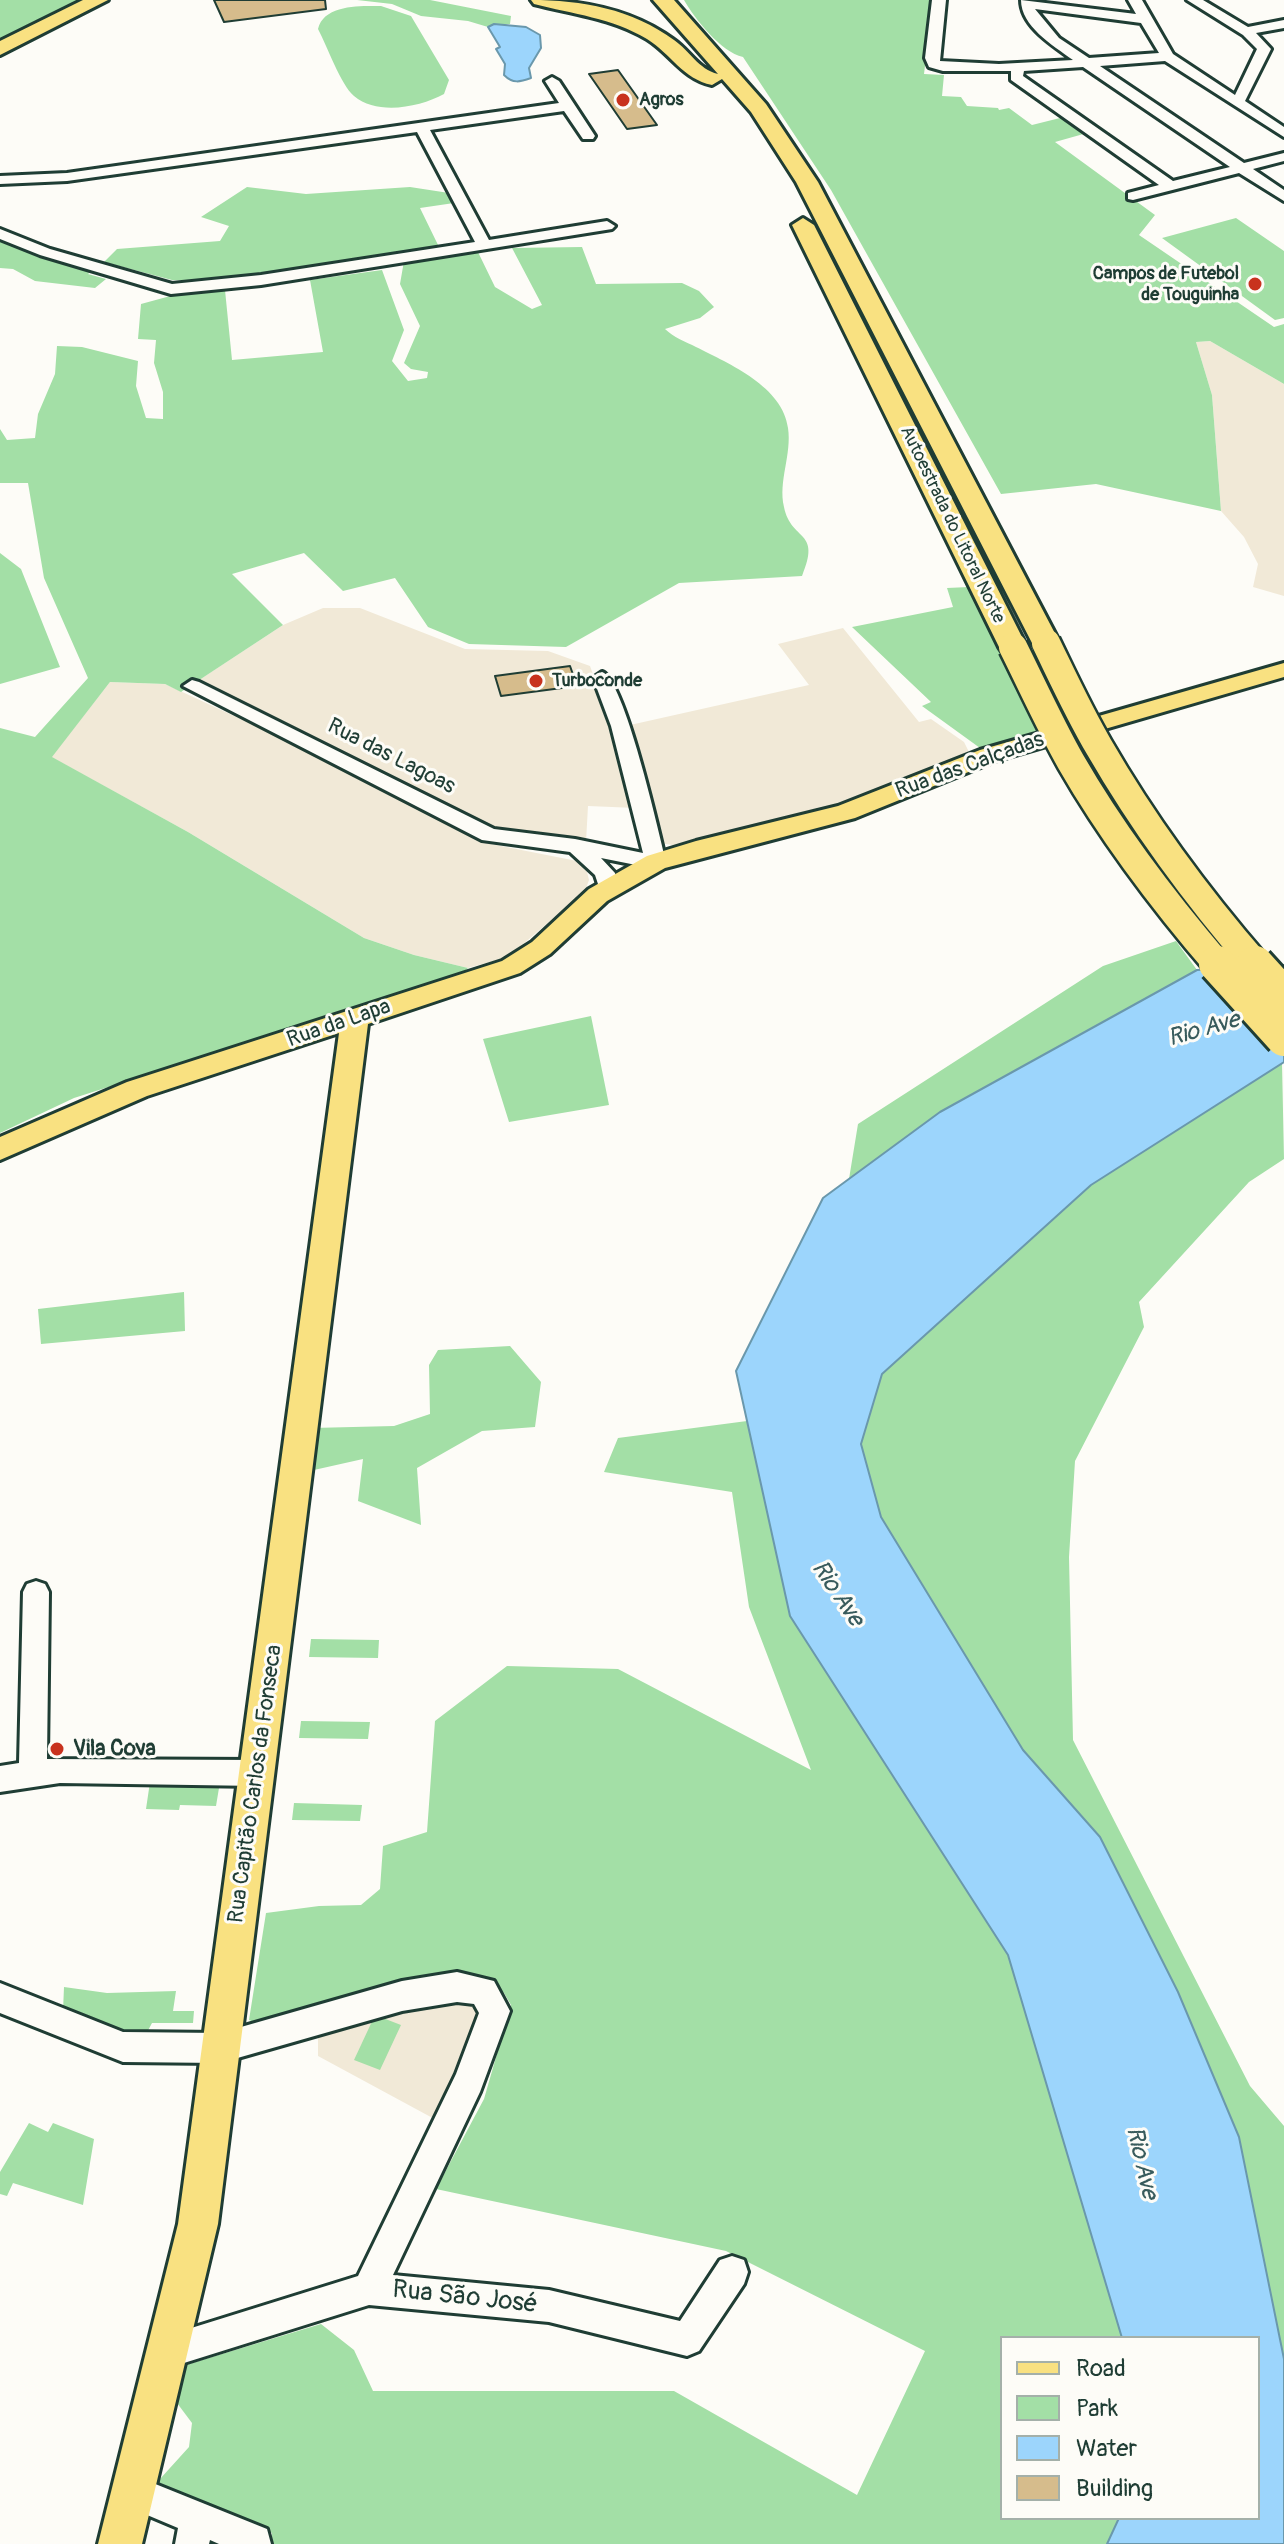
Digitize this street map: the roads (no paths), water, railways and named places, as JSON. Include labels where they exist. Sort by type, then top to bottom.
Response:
[{"type":"highway","points":[[0,49],[98,0]]},
{"type":"highway","points":[[541,0],[603,14],[644,31],[669,45],[701,78],[712,79]]},
{"type":"highway","points":[[677,0],[702,40]]},
{"type":"highway","name":"Autoestrada do Litoral Norte","points":[[655,4],[746,124],[782,183],[1071,762],[1139,865],[1226,977],[1284,1038]]},
{"type":"highway","name":"Autoestrada do Litoral Norte","points":[[655,4],[702,40],[759,108],[807,182],[1106,760],[1172,860],[1284,996]]},
{"type":"main road","name":"Rua das Calçadas","points":[[656,862],[846,812],[989,755],[1284,670]]},
{"type":"main road","name":"Rua da Lapa","points":[[0,1149],[137,1089],[511,967],[541,948],[608,888],[656,862]]},
{"type":"main road","name":"Rua Capitão Carlos da Fonseca","points":[[120,2544],[198,2224],[355,1018]]},
{"type":"street","points":[[939,0],[932,58],[934,64],[943,67],[1018,69],[1168,57]]},
{"type":"street","points":[[1135,0],[1168,57],[1239,100],[1284,133]]},
{"type":"street","points":[[1194,0],[1246,31],[1264,49],[1239,100]]},
{"type":"street","points":[[1145,19],[1028,2],[1028,13],[1054,41],[1284,197]]},
{"type":"street","points":[[1246,31],[1284,24]]},
{"type":"street","points":[[1018,69],[1016,77],[1170,186]]},
{"type":"street","points":[[552,81],[588,136]]},
{"type":"street","points":[[0,180],[67,177],[568,106]]},
{"type":"street","points":[[422,128],[484,245]]},
{"type":"street","points":[[1133,196],[1284,157]]},
{"type":"street","points":[[0,234],[45,252],[171,289],[261,280],[607,226]]},
{"type":"street","points":[[602,678],[621,726],[656,862]]},
{"type":"street","name":"Rua das Lagoas","points":[[192,686],[489,835],[575,846],[656,862]]},
{"type":"street","points":[[575,846],[605,873],[608,888]]},
{"type":"street","points":[[33,1773],[36,1592]]},
{"type":"street","points":[[0,1779],[60,1770],[258,1773]]},
{"type":"street","points":[[0,1998],[123,2047],[220,2048],[402,1996],[457,1987],[483,1991],[495,2011],[469,2081],[369,2289]]},
{"type":"street","name":"Rua São José","points":[[168,2351],[369,2289],[549,2306],[687,2339],[732,2272]]},
{"type":"street","points":[[133,2492],[195,2531],[255,2541],[254,2544]]},
{"type":"water","points":[[494,24],[526,27],[540,35],[541,48],[529,68],[531,78],[517,81],[504,75],[505,64],[496,49],[500,47],[488,27]]},
{"type":"water","name":"Rio Ave","points":[[1284,965],[1284,1062],[1091,1185],[882,1374],[861,1444],[881,1517],[1023,1750],[1100,1837],[1178,1992],[1239,2137],[1284,2359],[1284,2544],[1107,2544],[1118,2520],[1260,2520],[1260,2336],[1121,2336],[1008,1955],[790,1616],[736,1371],[823,1198],[940,1112],[1197,970]]},
{"type":"place","name":"Agros","points":[[623,100]]},
{"type":"place","name":"Campos de Futebol de Touguinha","points":[[1255,284]]},
{"type":"place","name":"Turboconde","points":[[536,681]]},
{"type":"place","name":"Vila Cova","points":[[57,1749]]}]
